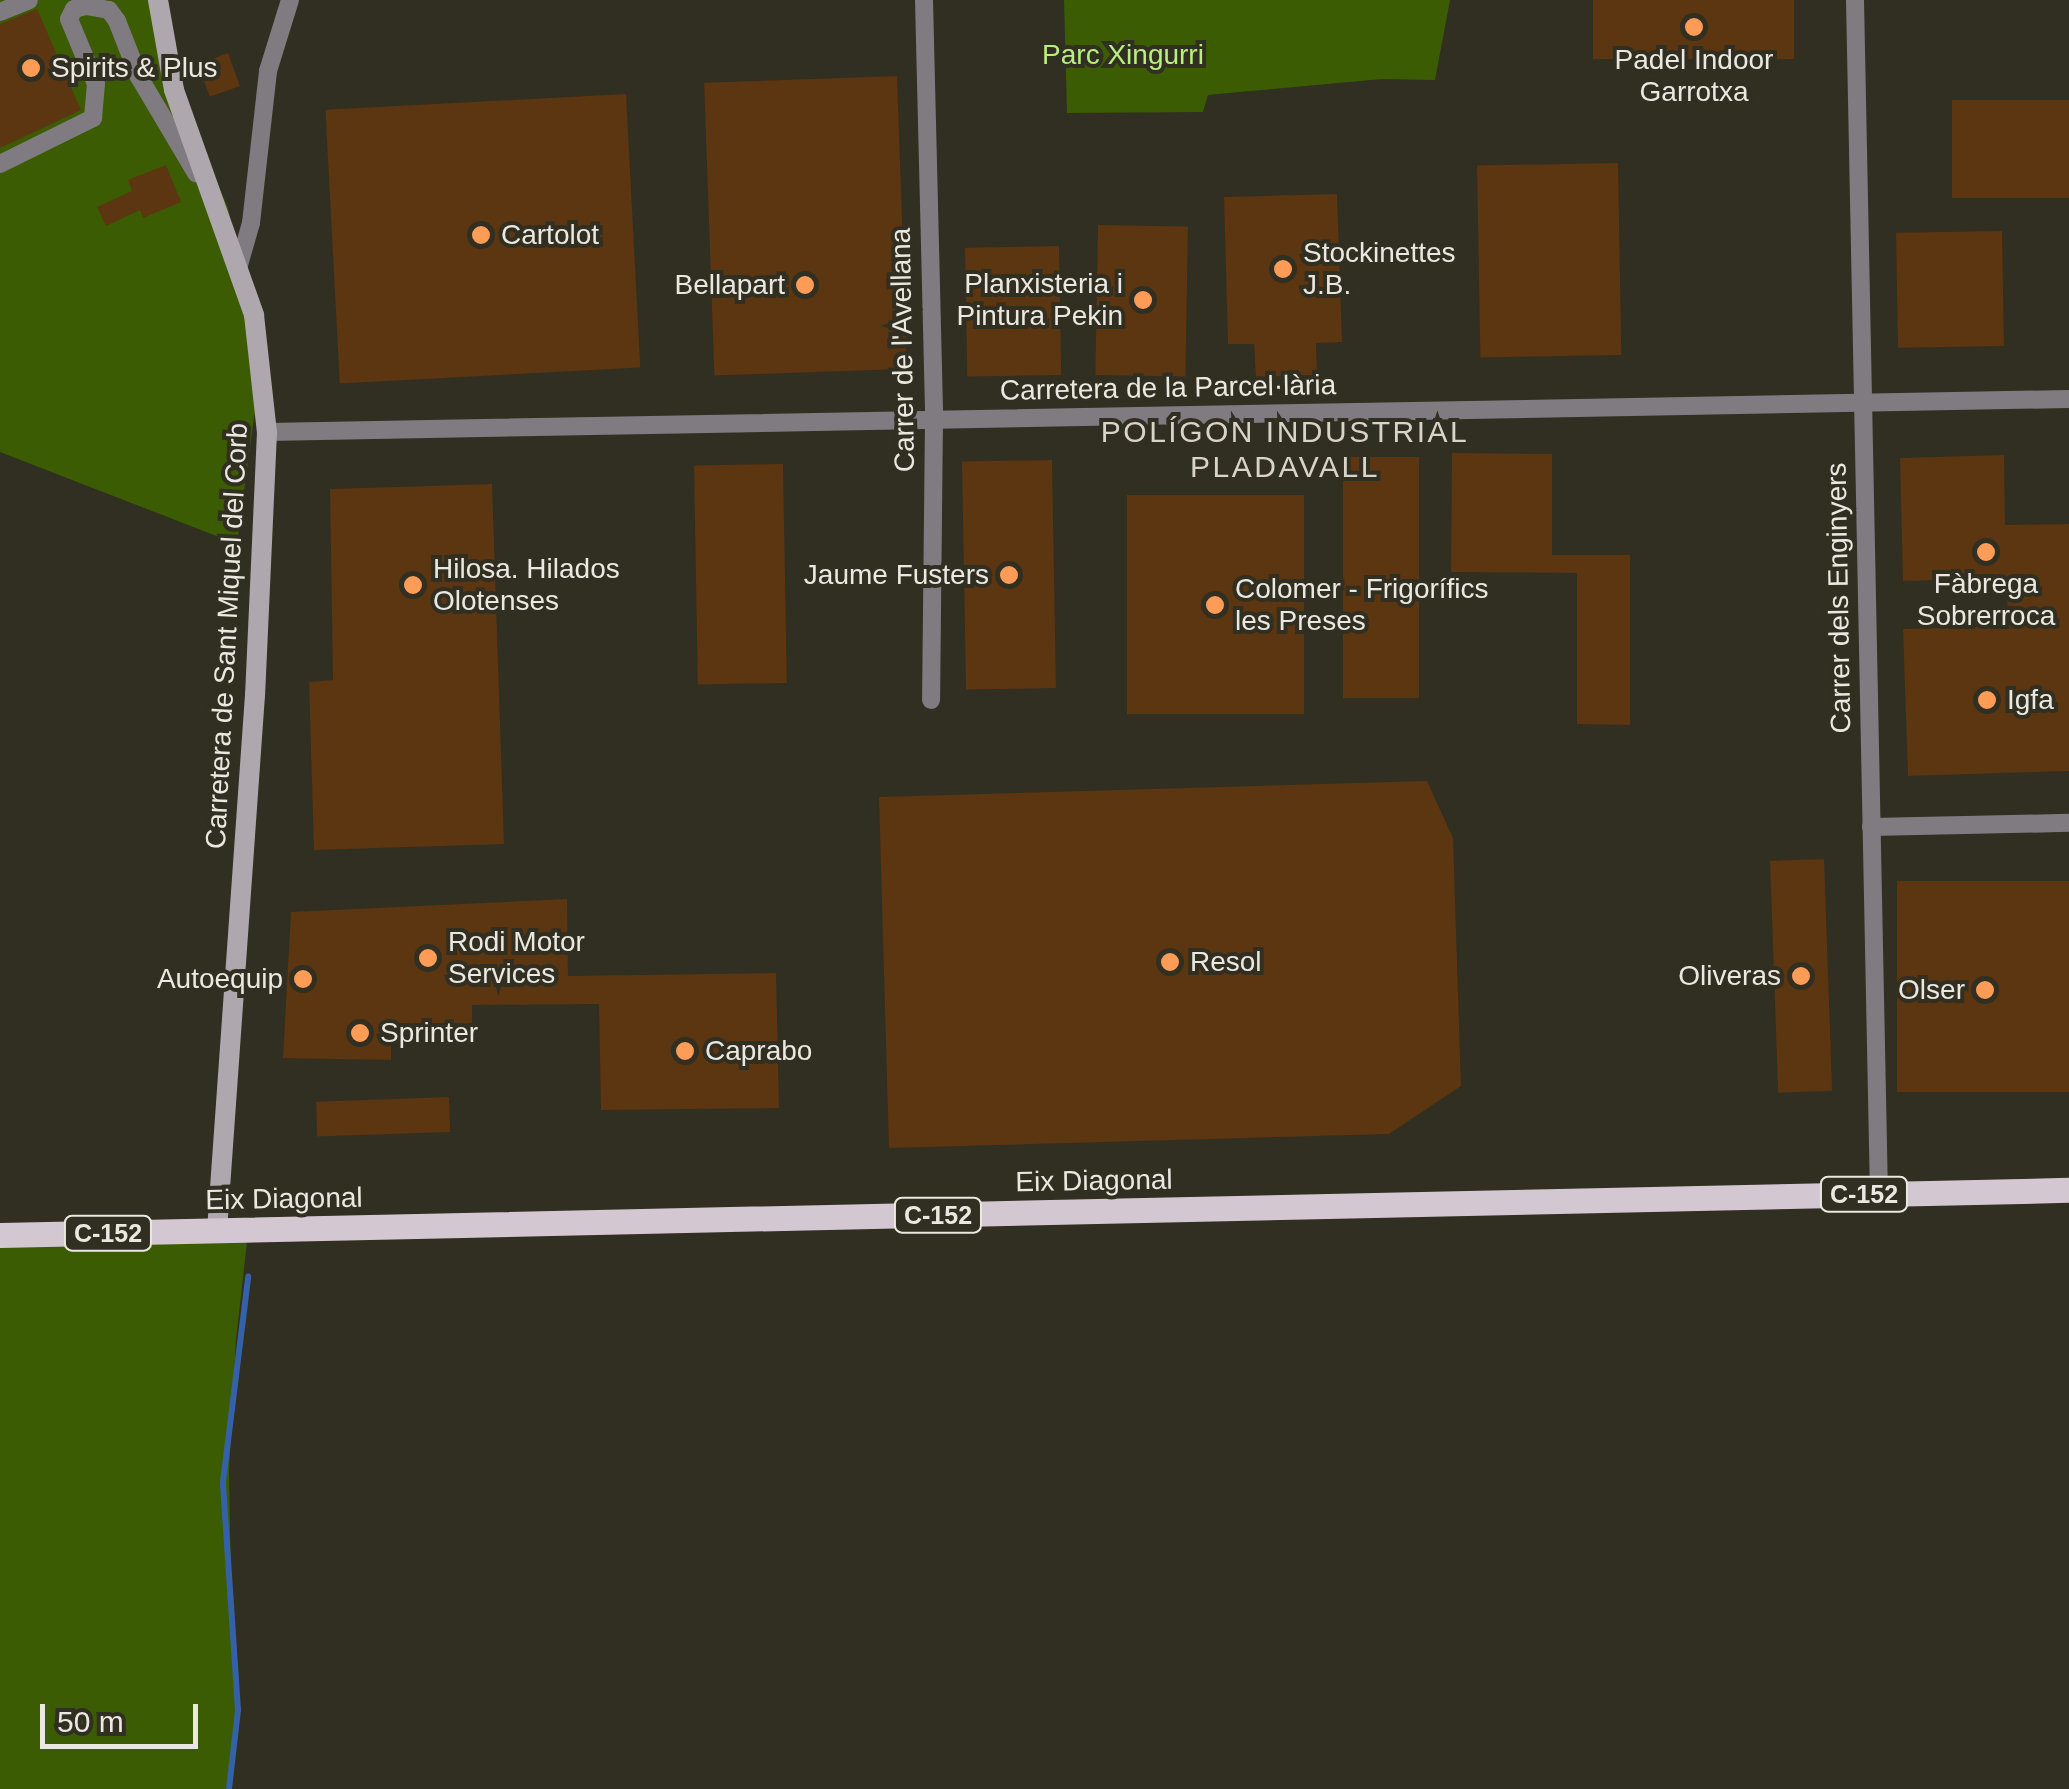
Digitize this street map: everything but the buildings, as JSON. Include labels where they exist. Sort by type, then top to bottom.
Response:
[{"type":"main road","name":"Eix Diagonal","points":[[0,1235],[2069,1190]]},
{"type":"street","points":[[0,12],[29,0]]},
{"type":"street","name":"Carretera de Sant Miquel del Corb","points":[[158,0],[174,90],[254,316],[268,432],[255,695],[217,1230]]},
{"type":"street","points":[[239,265],[251,224],[268,70],[290,0]]},
{"type":"street","name":"Carrer de l'Avellana","points":[[924,0],[934,420],[931,700]]},
{"type":"street","name":"Carrer dels Enginyers","points":[[1855,0],[1879,1194]]},
{"type":"street","points":[[0,164],[93,118],[96,84],[72,34],[67,5],[99,7],[109,10],[118,22],[148,92],[220,212]]},
{"type":"street","name":"Carretera de la Parcel·lària","points":[[268,432],[2069,399]]},
{"type":"street","points":[[1871,828],[2069,823]]},
{"type":"green space","points":[[0,0],[162,0],[165,32],[193,126],[228,208],[238,256],[257,395],[237,544],[0,452]]},
{"type":"green space","name":"Parc Xingurri","points":[[1064,0],[1450,0],[1435,80],[1382,79],[1208,95],[1203,112],[1067,113]]},
{"type":"green space","points":[[247,1242],[236,1340],[229,1471],[232,1631],[239,1699],[231,1789],[0,1789],[0,1246]]},
{"type":"waterway","points":[[229,1789],[238,1710],[223,1482],[248,1277]]},
{"type":"place","name":"Padel Indoor Garrotxa","points":[[1694,27]]},
{"type":"place","name":"Spirits & Plus","points":[[31,68]]},
{"type":"place","name":"Cartolot","points":[[481,235]]},
{"type":"place","name":"Stockinettes J.B.","points":[[1283,269]]},
{"type":"place","name":"Bellapart","points":[[805,285]]},
{"type":"place","name":"Planxisteria i Pintura Pekin","points":[[1143,300]]},
{"type":"place","name":"Fàbrega Sobrerroca","points":[[1986,552]]},
{"type":"place","name":"Jaume Fusters","points":[[1009,575]]},
{"type":"place","name":"Hilosa. Hilados Olotenses","points":[[413,585]]},
{"type":"place","name":"Colomer - Frigorífics les Preses","points":[[1215,605]]},
{"type":"place","name":"Igfa","points":[[1987,700]]},
{"type":"place","name":"Rodi Motor Services","points":[[428,958]]},
{"type":"place","name":"Resol","points":[[1170,962]]},
{"type":"place","name":"Oliveras","points":[[1801,976]]},
{"type":"place","name":"Autoequip","points":[[303,979]]},
{"type":"place","name":"Olser","points":[[1985,990]]},
{"type":"place","name":"Sprinter","points":[[360,1033]]},
{"type":"place","name":"Caprabo","points":[[685,1051]]},
{"type":"district","name":"POLÍGON INDUSTRIAL PLADAVALL","points":[[1285,449]]}]
